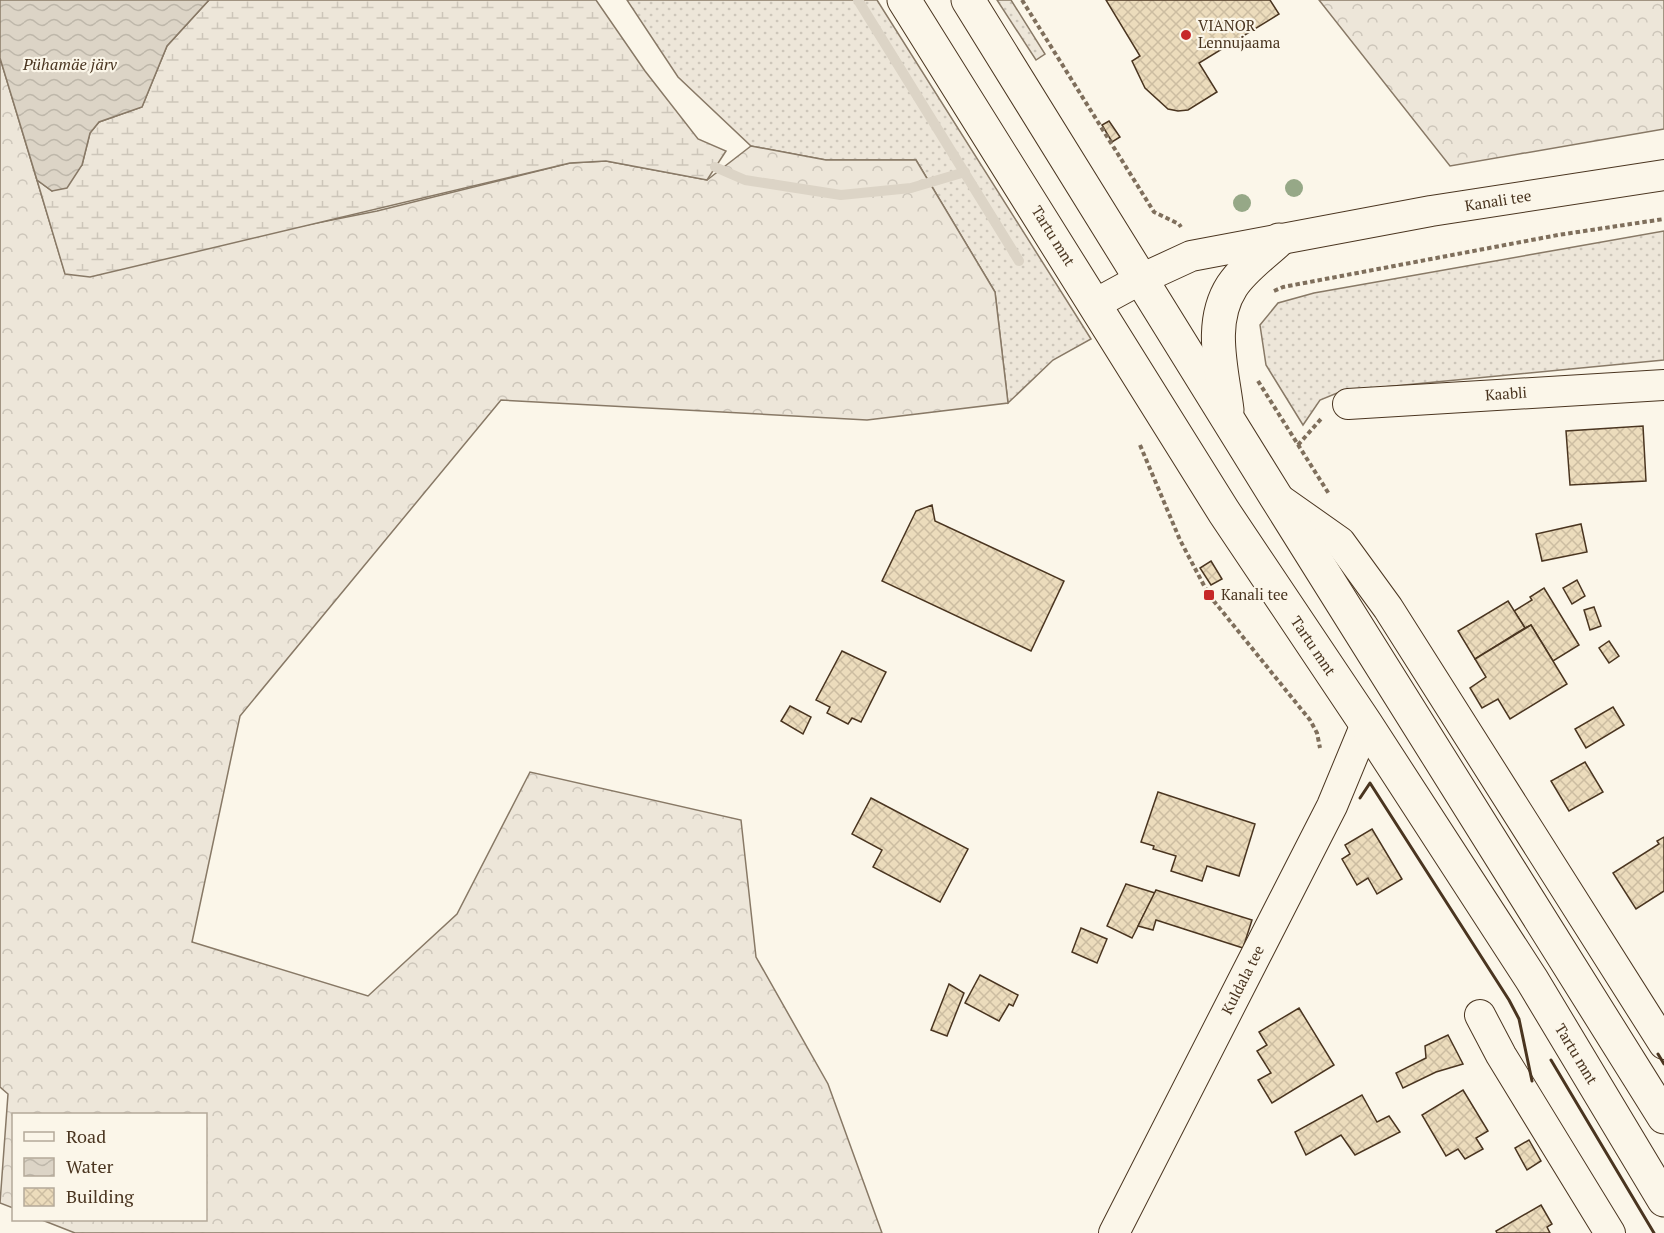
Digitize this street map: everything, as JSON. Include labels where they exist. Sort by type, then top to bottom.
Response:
[{"type":"highway","name":"Tartu mnt","points":[[904,0],[1224,512],[1366,724],[1532,980],[1664,1200]]},
{"type":"highway","points":[[968,0],[1664,1117]]},
{"type":"highway","points":[[1228,420],[1218,333],[1223,304],[1244,272],[1280,240]]},
{"type":"street","name":"Kanali tee","points":[[1095,304],[1191,256],[1431,211],[1664,175]]},
{"type":"street","name":"Kaabli","points":[[1348,404],[1664,385]]},
{"type":"street","points":[[1276,497],[1340,542],[1388,608],[1664,1044]]},
{"type":"street","name":"Kuldala tee","points":[[1114,1233],[1332,806],[1366,724]]},
{"type":"street","points":[[1480,1015],[1501,1055],[1610,1233]]},
{"type":"path","points":[[1022,0],[1154,212],[1179,224],[1182,232]]},
{"type":"path","points":[[1268,294],[1283,287],[1546,237],[1664,219]]},
{"type":"path","points":[[1258,380],[1330,495]]},
{"type":"green space","points":[[209,0],[596,0],[645,71],[698,139],[726,151],[707,180],[606,161],[570,163],[90,277],[65,274],[37,180],[52,191],[82,165],[90,133],[99,122],[142,107],[167,46]]},
{"type":"green space","points":[[627,0],[877,0],[1091,339],[1053,360],[1008,403],[995,292],[916,160],[826,160],[751,146],[678,77]]},
{"type":"green space","points":[[997,0],[1011,0],[1045,54],[1036,60]]},
{"type":"green space","points":[[1319,0],[1664,0],[1664,129],[1450,166]]},
{"type":"green space","points":[[0,58],[65,273],[377,211],[570,163],[606,161],[707,180],[751,146],[826,160],[916,160],[995,292],[1008,403],[867,420],[501,400],[240,716],[192,942],[368,996],[457,914],[530,772],[741,820],[756,957],[828,1084],[882,1233],[75,1233],[45,1221],[207,1221],[207,1113],[12,1113],[12,1208],[0,1203],[8,1094],[0,1087]]},
{"type":"green space","points":[[1664,231],[1664,360],[1342,391],[1320,400],[1303,425],[1266,365],[1260,325],[1278,303],[1314,293]]},
{"type":"water","name":"Pühamäe järv","points":[[0,0],[209,0],[167,46],[142,107],[99,122],[90,133],[82,165],[67,188],[52,191],[37,180],[0,58]]},
{"type":"building","name":"VIANOR Lennujaama","points":[[1106,0],[1270,0],[1279,14],[1199,63],[1217,92],[1188,110],[1178,111],[1168,109],[1145,88],[1132,61],[1140,56]]},
{"type":"building","points":[[1109,121],[1120,137],[1112,142],[1102,125]]},
{"type":"building","points":[[1643,426],[1646,481],[1570,485],[1566,431]]},
{"type":"building","points":[[932,505],[935,521],[1064,581],[1031,651],[882,581],[916,511]]},
{"type":"building","points":[[1581,524],[1587,552],[1542,561],[1536,534]]},
{"type":"building","points":[[1211,561],[1222,579],[1211,585],[1200,568]]},
{"type":"building","points":[[1577,580],[1585,596],[1572,604],[1563,588]]},
{"type":"building","points":[[1544,588],[1579,645],[1553,661],[1531,625],[1525,628],[1514,611],[1532,600],[1530,597]]},
{"type":"building","points":[[1508,601],[1525,628],[1475,659],[1458,631]]},
{"type":"building","points":[[1594,607],[1601,626],[1590,630],[1584,610]]},
{"type":"building","points":[[1531,625],[1567,684],[1510,719],[1498,699],[1482,708],[1470,688],[1486,677],[1475,659]]},
{"type":"building","points":[[1609,641],[1619,656],[1609,663],[1599,648]]},
{"type":"building","points":[[842,651],[886,672],[861,722],[852,718],[848,724],[827,713],[830,707],[816,700]]},
{"type":"building","points":[[790,706],[811,717],[803,734],[781,721]]},
{"type":"building","points":[[1613,707],[1624,725],[1586,748],[1575,729]]},
{"type":"building","points":[[1585,762],[1603,792],[1569,811],[1551,781]]},
{"type":"building","points":[[1158,792],[1255,824],[1239,876],[1207,866],[1202,881],[1171,871],[1176,856],[1153,849],[1154,846],[1141,842]]},
{"type":"building","points":[[871,798],[968,849],[940,902],[873,867],[882,850],[852,834]]},
{"type":"building","points":[[1372,829],[1402,879],[1377,894],[1368,878],[1357,885],[1342,859],[1350,854],[1345,845]]},
{"type":"building","points":[[1664,837],[1664,891],[1636,909],[1613,873],[1659,844],[1657,841]]},
{"type":"building","points":[[1126,884],[1155,893],[1132,938],[1107,926]]},
{"type":"building","points":[[1156,890],[1252,920],[1243,948],[1156,920],[1153,930],[1138,926]]},
{"type":"building","points":[[1081,928],[1107,939],[1097,963],[1072,952]]},
{"type":"building","points":[[980,975],[1018,995],[1013,1006],[1009,1004],[999,1021],[965,1003]]},
{"type":"building","points":[[949,984],[964,993],[947,1036],[931,1030]]},
{"type":"building","points":[[1299,1008],[1334,1065],[1272,1103],[1258,1080],[1271,1073],[1257,1051],[1267,1045],[1259,1032]]},
{"type":"building","points":[[1448,1035],[1463,1064],[1436,1072],[1403,1088],[1396,1073],[1426,1058],[1425,1046]]},
{"type":"building","points":[[1463,1090],[1488,1131],[1476,1138],[1483,1149],[1465,1159],[1458,1149],[1446,1156],[1422,1115]]},
{"type":"building","points":[[1362,1095],[1377,1122],[1389,1116],[1400,1132],[1355,1155],[1341,1135],[1306,1155],[1295,1132]]},
{"type":"building","points":[[1529,1140],[1541,1161],[1527,1170],[1515,1148]]},
{"type":"building","points":[[1541,1205],[1552,1224],[1547,1227],[1550,1233],[1497,1233],[1496,1231]]},
{"type":"waterway","points":[[858,0],[1019,261]]},
{"type":"waterway","points":[[715,167],[745,180],[841,195],[911,188],[965,172]]},
{"type":"wall","points":[[1360,798],[1370,783],[1509,1000],[1519,1019],[1532,1081]]},
{"type":"wall","points":[[1658,1054],[1664,1064]]},
{"type":"wall","points":[[1551,1060],[1654,1233]]},
{"type":"place","name":"VIANOR Lennujaama","points":[[1186,35]]},
{"type":"place","name":"Kanali tee","points":[[1209,595]]}]
